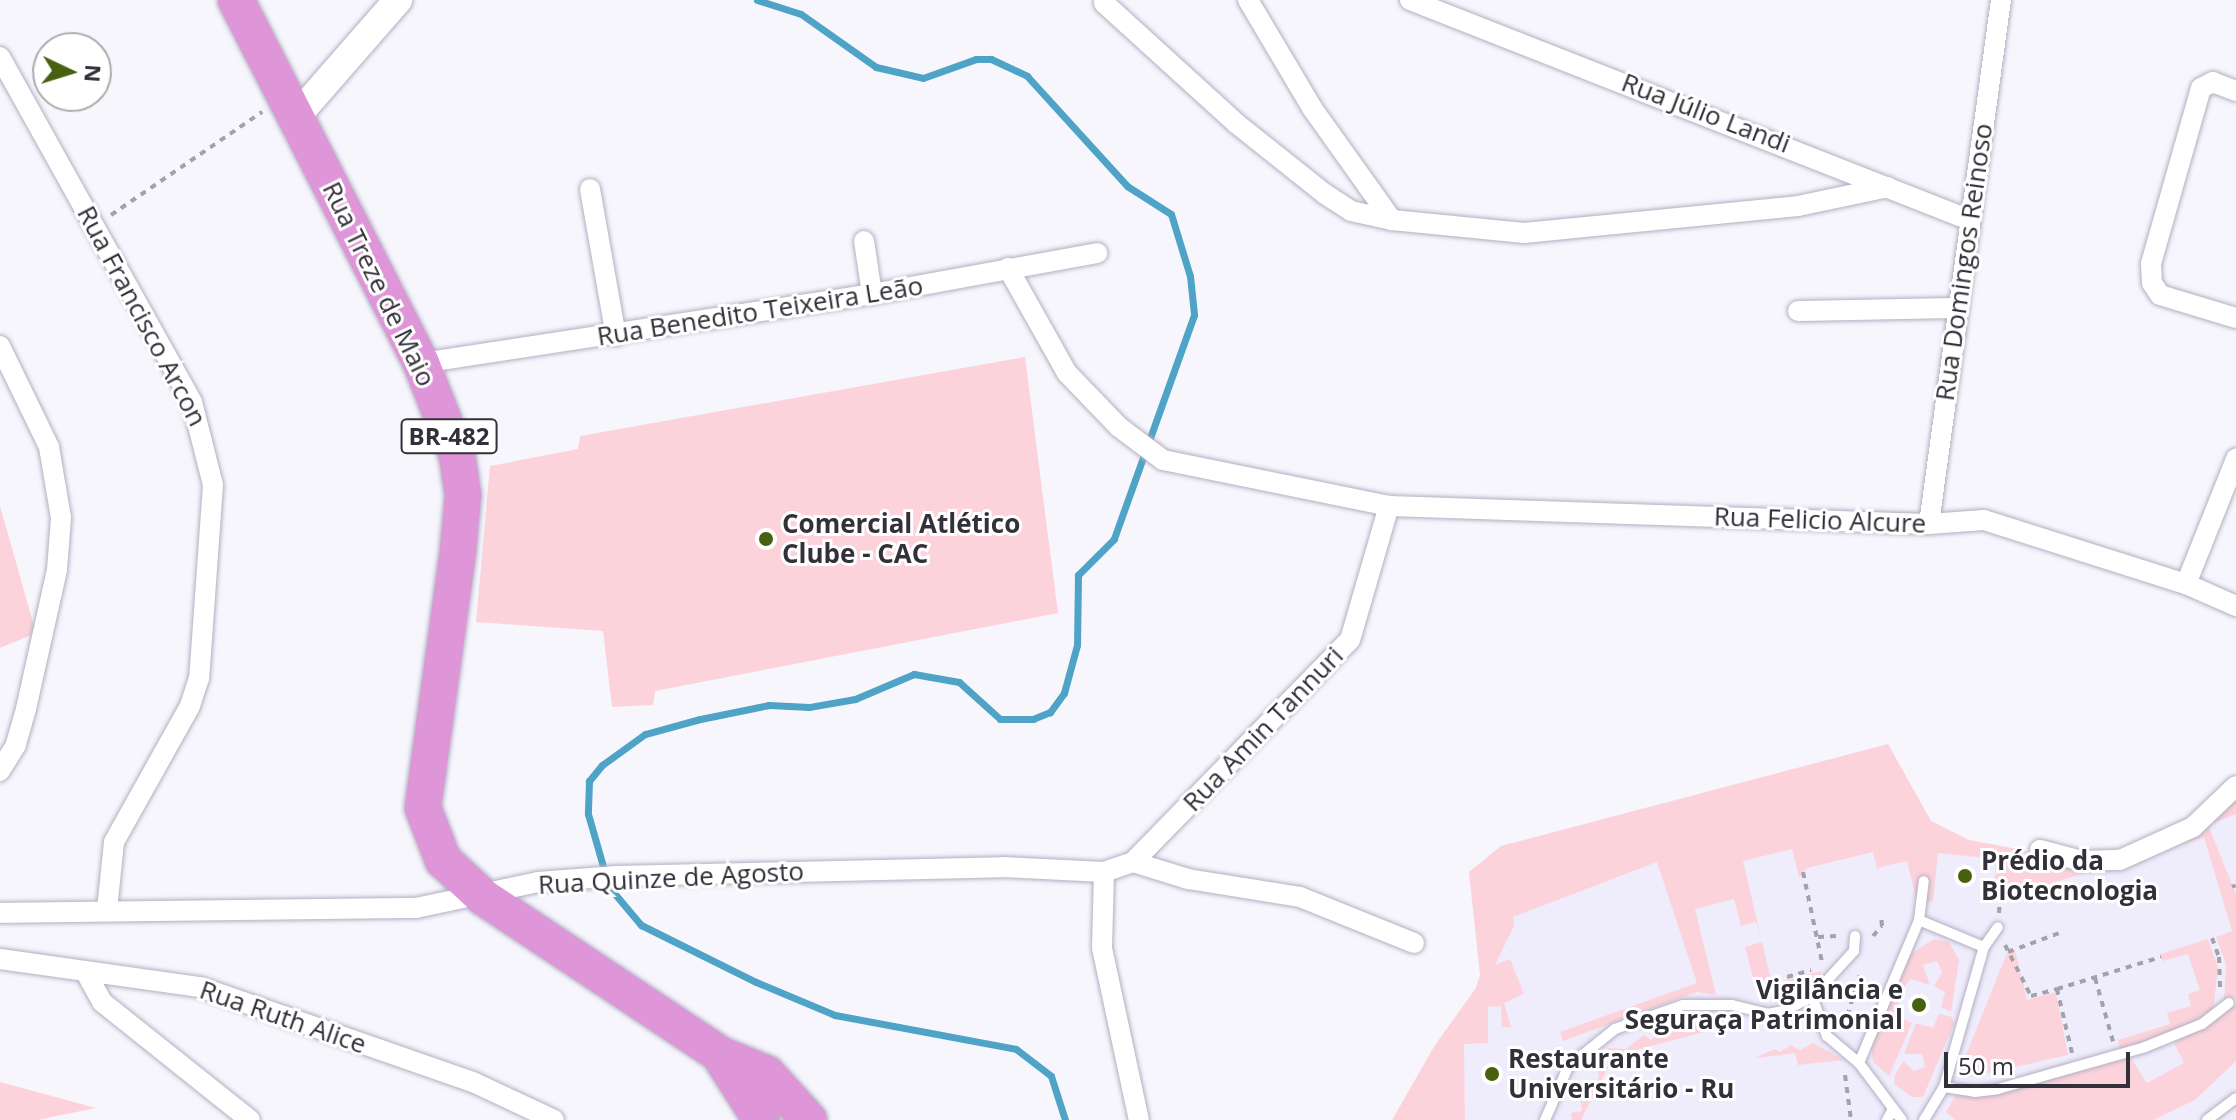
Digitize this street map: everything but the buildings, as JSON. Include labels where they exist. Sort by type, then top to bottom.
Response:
[{"type":"highway","name":"Rua Treze de Maio","points":[[236,0],[421,363],[457,455],[463,495],[423,808],[443,860],[483,897]]},
{"type":"highway","name":"BR-482","points":[[483,897],[719,1054],[767,1074],[809,1120]]},
{"type":"highway","name":"BR-482","points":[[719,1054],[761,1120]]},
{"type":"street","points":[[289,108],[398,0]]},
{"type":"street","points":[[1248,0],[1312,108],[1392,220]]},
{"type":"street","name":"Rua Júlio Landi","points":[[1410,0],[1441,8],[1967,219]]},
{"type":"street","name":"Rua Domingos Reinoso","points":[[1929,524],[1967,219],[2001,0]]},
{"type":"street","points":[[1104,3],[1237,124],[1351,211],[1465,230],[1568,231],[1798,206],[1888,187]]},
{"type":"street","name":"Rua Francisco Arcon","points":[[0,57],[192,402],[213,485],[199,678],[190,706],[114,842],[107,910]]},
{"type":"street","points":[[2235,322],[2160,295],[2152,283],[2151,264],[2201,88],[2213,82],[2236,91]]},
{"type":"street","points":[[590,189],[616,336]]},
{"type":"street","points":[[864,241],[872,294]]},
{"type":"street","name":"Rua Benedito Teixeira Leão","points":[[421,363],[616,336],[1097,253]]},
{"type":"street","name":"Rua Felicio Alcure","points":[[1008,268],[1067,373],[1119,427],[1163,460],[1389,506],[1929,524],[1984,520],[2186,584],[2236,606]]},
{"type":"street","points":[[1798,311],[1956,308]]},
{"type":"street","points":[[0,346],[49,447],[61,518],[57,570],[26,709],[16,745],[0,771]]},
{"type":"street","points":[[2186,584],[2236,459]]},
{"type":"street","name":"Rua Amin Tannuri","points":[[1104,872],[1133,862],[1350,640],[1389,506]]},
{"type":"street","points":[[2040,850],[2082,861],[2120,860],[2193,827],[2236,786]]},
{"type":"street","points":[[1133,862],[1188,879],[1300,897],[1414,943]]},
{"type":"street","name":"Rua Quinze de Agosto","points":[[0,913],[369,910],[483,897],[538,882],[617,876],[1003,867],[1104,872]]},
{"type":"street","points":[[1104,872],[1102,948],[1139,1120]]},
{"type":"street","name":"Rua Ruth Alice","points":[[0,959],[200,987],[475,1083],[554,1120]]},
{"type":"street","points":[[85,971],[102,1002],[250,1120]]},
{"type":"lane","points":[[1859,1063],[1919,920],[1924,881]]},
{"type":"lane","points":[[1919,920],[1984,947]]},
{"type":"lane","points":[[1924,1120],[1944,1087],[1984,947],[1998,927]]},
{"type":"lane","points":[[1545,1120],[1568,1067],[1615,1029],[1683,1005],[1732,1005],[1767,1014],[1812,997],[1854,951],[1859,935]]},
{"type":"lane","points":[[1812,997],[1827,1036],[1859,1063],[1902,1120]]},
{"type":"lane","points":[[1944,1087],[1975,1092],[1998,1089],[2117,1054],[2202,1024],[2229,1003]]},
{"type":"lane","points":[[2207,1120],[2236,1098]]},
{"type":"lane","points":[[1887,1120],[1893,1109]]},
{"type":"path","points":[[96,226],[289,108]]},
{"type":"path","points":[[1787,977],[1823,967],[1803,872]]},
{"type":"path","points":[[2000,899],[1998,927],[2031,996],[2161,957]]},
{"type":"path","points":[[1868,949],[1873,936],[1882,926],[1881,915]]},
{"type":"path","points":[[2008,952],[2062,932]]},
{"type":"path","points":[[1859,935],[1873,936]]},
{"type":"path","points":[[2212,938],[2221,971],[2218,1012]]},
{"type":"path","points":[[1851,1120],[1839,1049],[1864,963]]},
{"type":"path","points":[[2095,978],[2117,1054]]},
{"type":"path","points":[[2057,989],[2075,1065]]},
{"type":"shaded area","name":"Comercial Atlético Clube - CAC","points":[[1025,357],[1058,613],[655,691],[653,705],[612,707],[603,631],[476,622],[490,466],[578,449],[580,436]]},
{"type":"shaded area","points":[[0,506],[36,633],[0,648]]},
{"type":"shaded area","points":[[1888,744],[1931,821],[1969,840],[2101,868],[2236,794],[2236,1120],[1428,1120],[1465,1104],[1463,1043],[1480,975],[1469,872],[1501,846]]},
{"type":"shaded area","points":[[1888,744],[1931,821],[1969,840],[2034,852],[2034,863],[2058,867],[2059,856],[2101,868],[2004,898],[1994,894],[1996,859],[1938,853],[1933,901],[1918,906],[1907,861],[1877,868],[1873,852],[1807,868],[1799,877],[1792,849],[1743,861],[1770,976],[1755,985],[1745,947],[1762,942],[1756,922],[1741,926],[1734,899],[1695,909],[1716,995],[1697,992],[1563,1041],[1560,1032],[1697,983],[1657,862],[1513,917],[1514,926],[1495,965],[1510,959],[1524,994],[1504,1003],[1511,1027],[1502,1027],[1501,1006],[1488,1007],[1488,1043],[1464,1044],[1465,1120],[1392,1120],[1435,1045],[1476,988],[1480,975],[1469,872],[1501,846]]},
{"type":"shaded area","points":[[2236,794],[2236,814],[2208,825],[2236,894],[2236,997],[2224,1005],[2226,964],[2216,937],[2232,931],[2204,837],[2139,857]]},
{"type":"shaded area","points":[[1934,939],[1949,942],[1959,960],[1951,1012],[1941,1007],[1945,992],[1934,986],[1942,973],[1937,961],[1923,965],[1930,985],[1911,979],[1902,989],[1892,988],[1909,955]]},
{"type":"shaded area","points":[[2208,939],[2218,968],[2213,1011],[2204,1020],[2120,1050],[2118,1040],[2170,1024],[2167,1013],[2191,1006],[2188,994],[2200,990],[2188,954],[2163,961],[2160,954]]},
{"type":"shaded area","points":[[2009,948],[2015,950],[2027,1000],[2056,992],[2068,1055],[1966,1078],[1959,1072]]},
{"type":"shaded area","points":[[1820,971],[1822,977],[1813,991],[1799,997],[1793,991],[1774,997],[1771,985]]},
{"type":"shaded area","points":[[1901,994],[1895,1015],[1912,1023],[1889,1076],[1873,1062],[1871,1046],[1891,997]]},
{"type":"shaded area","points":[[2236,1004],[2236,1061],[2195,1100],[2153,1120],[1956,1120],[1946,1112],[1958,1091],[1992,1094],[2131,1058],[2147,1083],[2184,1063],[2174,1043]]},
{"type":"shaded area","points":[[1939,1014],[1952,1017],[1954,1024],[1923,1097],[1912,1097],[1894,1084],[1895,1075],[1903,1061],[1914,1071],[1925,1067],[1922,1054],[1904,1054],[1916,1023],[1933,1028]]},
{"type":"shaded area","points":[[1732,1017],[1738,1023],[1617,1055],[1610,1052],[1611,1062],[1581,1120],[1572,1120],[1571,1113],[1582,1111],[1580,1097],[1591,1095],[1589,1081],[1599,1079],[1597,1064],[1607,1061],[1608,1048],[1626,1049],[1644,1035],[1651,1040],[1661,1030],[1668,1036],[1679,1027],[1688,1033],[1697,1022],[1704,1028],[1714,1020],[1722,1026]]},
{"type":"shaded area","points":[[1813,1043],[1844,1060],[1798,1065],[1795,1053],[1755,1058],[1775,1049],[1780,1052],[1791,1045],[1800,1050]]},
{"type":"shaded area","points":[[0,1082],[96,1108],[37,1120],[0,1120]]},
{"type":"waterway","points":[[757,0],[801,14],[876,67],[923,78],[976,59],[991,59],[1027,76],[1127,186],[1171,214],[1190,276],[1194,315],[1114,539],[1078,575],[1077,645],[1064,693],[1050,712],[1033,719],[1000,719],[959,682],[914,674],[855,699],[809,707],[769,705],[700,719],[645,734],[602,765],[589,781],[588,814],[609,887],[641,925],[756,982],[835,1015],[1016,1049],[1051,1076],[1065,1120]]},
{"type":"place","name":"Comercial Atlético Clube - CAC","points":[[766,539]]},
{"type":"place","name":"Prédio da Biotecnologia","points":[[1965,876]]},
{"type":"place","name":"Vigilância e Seguraça Patrimonial","points":[[1919,1005]]},
{"type":"place","name":"Restaurante Universitário - Ru","points":[[1492,1074]]}]
